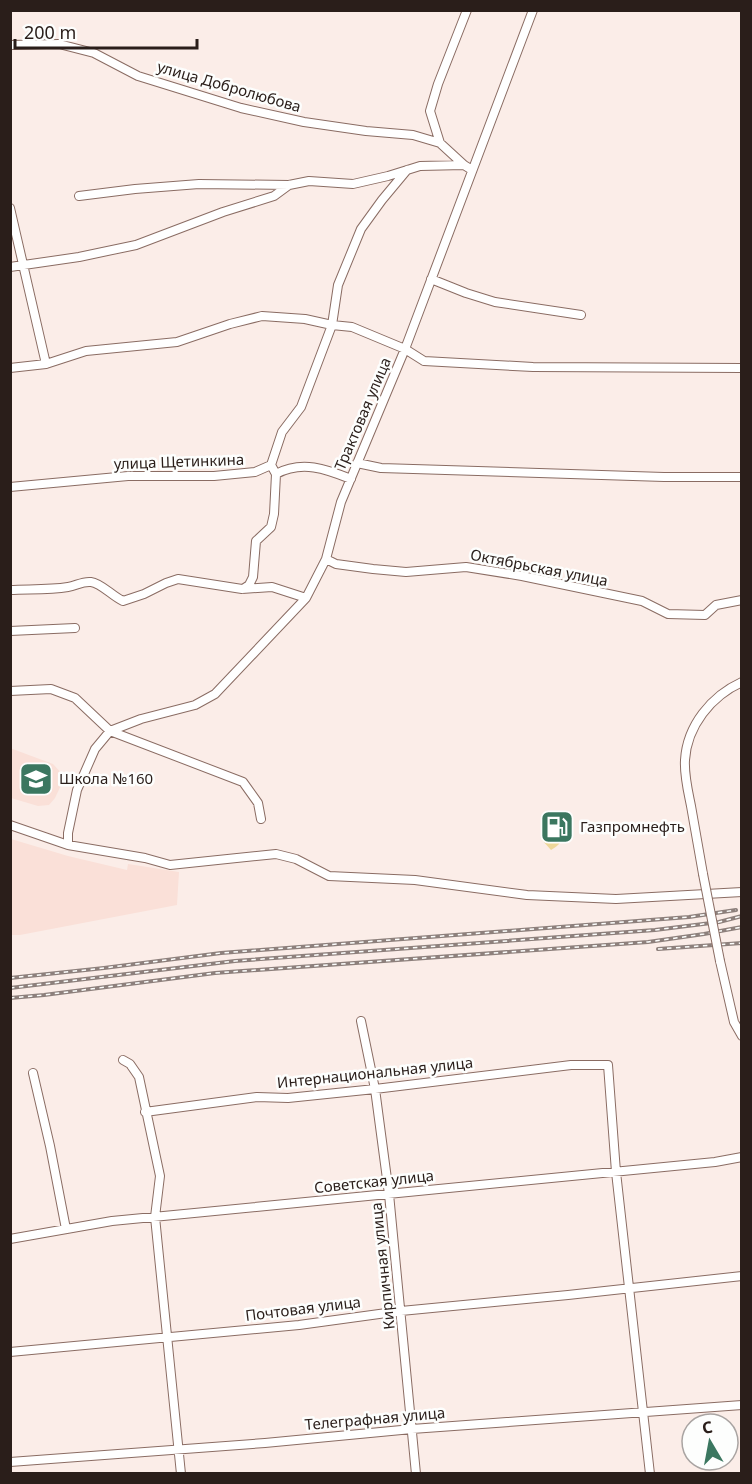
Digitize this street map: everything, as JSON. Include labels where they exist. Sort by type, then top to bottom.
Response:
[{"type":"street","points":[[440,143],[430,111],[466,10]]},
{"type":"street","name":"Трактовая улица","points":[[110,731],[141,719],[195,705],[215,694],[306,598],[326,559],[341,502],[405,349],[533,10]]},
{"type":"street","name":"улица Добролюбова","points":[[10,45],[59,44],[94,53],[138,76],[240,108],[303,122],[413,135],[440,143],[472,170]]},
{"type":"street","points":[[79,196],[199,184],[289,185],[309,182],[353,184],[420,166],[464,165]]},
{"type":"street","points":[[242,589],[249,585],[253,577],[256,541],[271,527],[276,474],[271,465],[282,432],[301,407],[332,325],[338,285],[361,230],[382,200],[407,171]]},
{"type":"street","points":[[10,267],[79,257],[136,245],[223,212],[274,196],[289,185]]},
{"type":"street","points":[[10,208],[46,363]]},
{"type":"street","points":[[431,279],[495,302],[581,315]]},
{"type":"street","points":[[10,368],[46,363],[86,351],[177,342],[262,316],[305,319],[352,327],[405,349],[424,361],[533,367],[741,368]]},
{"type":"street","points":[[357,463],[401,469],[664,477],[741,477]]},
{"type":"street","name":"улица Щетинкина","points":[[10,487],[128,476],[214,476],[255,472],[271,465]]},
{"type":"street","points":[[276,474],[299,466],[326,469],[351,479]]},
{"type":"street","name":"Октябрьская улица","points":[[326,559],[336,564],[373,570],[406,572],[466,567],[522,576],[642,601],[668,614],[705,615],[716,605],[741,600]]},
{"type":"street","points":[[10,590],[70,587],[81,582],[92,582],[123,601],[178,579],[242,589],[272,587],[306,598]]},
{"type":"street","points":[[10,632],[75,628]]},
{"type":"street","points":[[741,682],[715,699],[700,717],[690,733],[685,760],[688,792],[720,961],[734,1022],[741,1036]]},
{"type":"street","points":[[10,691],[51,690],[75,698],[110,731],[243,782],[258,803],[261,819]]},
{"type":"street","points":[[68,845],[68,833],[77,790],[95,749],[110,731]]},
{"type":"street","points":[[10,825],[68,845],[145,858],[170,865],[276,854],[296,859],[329,876],[415,880],[527,895],[616,899],[741,892]]},
{"type":"street","name":"Кирпичная улица","points":[[361,1021],[375,1089],[389,1194],[416,1473]]},
{"type":"street","points":[[123,1060],[130,1064],[139,1077],[160,1176],[155,1217],[181,1473]]},
{"type":"street","name":"Интернациональная улица","points":[[146,1112],[257,1097],[288,1098],[571,1065],[608,1065],[616,1172]]},
{"type":"street","points":[[33,1073],[66,1229]]},
{"type":"street","name":"Советская улица","points":[[10,1239],[112,1221],[715,1162],[741,1156]]},
{"type":"street","points":[[616,1172],[650,1473]]},
{"type":"street","name":"Почтовая улица","points":[[10,1352],[298,1325],[400,1311],[741,1276]]},
{"type":"street","name":"Телеграфная улица","points":[[10,1462],[265,1443],[412,1428],[741,1405]]},
{"type":"shaded area","name":"Школа №160","points":[[10,748],[53,764],[63,775],[55,798],[49,805],[38,806],[11,798]]},
{"type":"shaded area","points":[[555,826],[562,828],[563,835],[559,844],[551,850],[542,840],[547,831]]},
{"type":"shaded area","points":[[11,839],[127,870],[128,864],[179,872],[177,905],[11,935]]},
{"type":"railway","points":[[10,978],[221,953],[689,917],[736,910]]},
{"type":"railway","points":[[10,988],[235,961],[655,930],[719,922],[742,916]]},
{"type":"railway","points":[[10,998],[215,973],[648,942],[742,927]]},
{"type":"railway","points":[[658,949],[742,943]]},
{"type":"place","name":"Школа №160","points":[[36,779]]},
{"type":"place","name":"Газпромнефть","points":[[557,827]]}]
